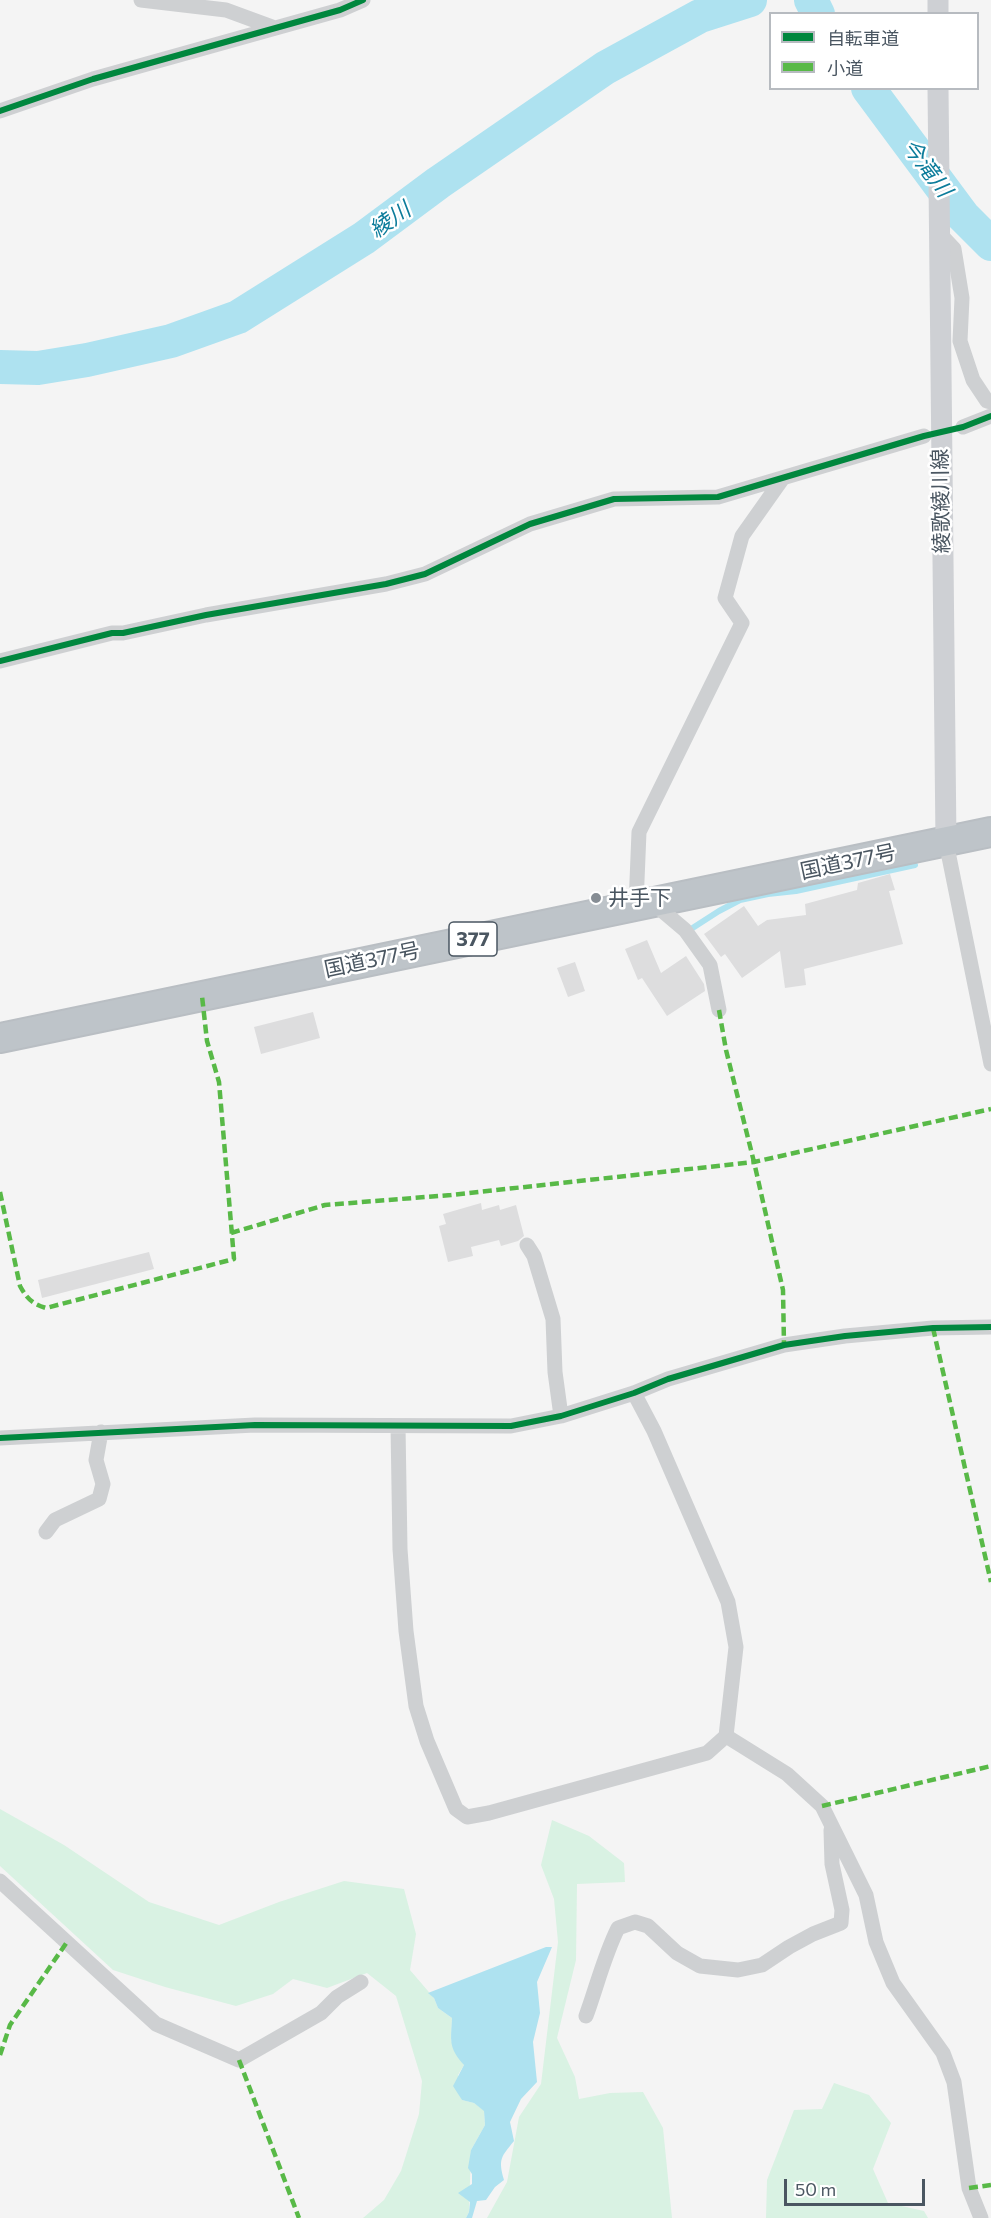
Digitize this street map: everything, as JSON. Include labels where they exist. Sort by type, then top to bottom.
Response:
[{"type":"highway","name":"国道377号","points":[[0,1038],[991,832]]},
{"type":"main road","name":"綾歌綾川線","points":[[938,90],[945,842]]},
{"type":"street","points":[[141,0],[226,10],[275,28]]},
{"type":"street","points":[[0,111],[93,79],[275,28],[341,5],[363,0]]},
{"type":"street","points":[[938,226],[954,249],[958,266],[962,298],[960,341],[973,380],[987,401],[991,402]]},
{"type":"street","points":[[963,427],[991,416]]},
{"type":"street","points":[[0,661],[112,633],[123,633],[206,615],[386,584],[425,574],[530,524],[614,499],[718,497],[924,436]]},
{"type":"street","points":[[718,1010],[710,965],[685,930],[644,904],[639,832],[742,623],[725,598],[742,536],[783,478]]},
{"type":"street","points":[[945,842],[991,1064]]},
{"type":"street","points":[[527,1245],[534,1256],[553,1319],[555,1372],[561,1416]]},
{"type":"street","points":[[0,1437],[255,1425],[511,1426],[561,1416],[634,1393],[668,1379],[784,1345],[844,1336],[933,1328],[991,1327]]},
{"type":"street","points":[[398,1426],[400,1549],[406,1631],[416,1706],[427,1741],[456,1809],[467,1817],[489,1813],[707,1753],[726,1736],[736,1647],[728,1602],[654,1431],[634,1393]]},
{"type":"street","points":[[46,1532],[55,1520],[99,1499],[103,1484],[96,1460],[101,1432]]},
{"type":"street","points":[[726,1736],[787,1774],[822,1806],[866,1895],[876,1942],[893,1983],[943,2053],[954,2082],[969,2188],[981,2218]]},
{"type":"street","points":[[586,2016],[599,1983],[606,1951],[618,1928],[635,1922],[648,1926],[677,1953],[700,1966],[738,1970],[762,1965],[797,1942],[841,1923],[842,1910],[832,1864],[830,1822]]},
{"type":"street","points":[[0,1881],[156,2024],[239,2060],[321,2013],[337,1997],[362,1982]]},
{"type":"green space","points":[[0,1809],[64,1845],[149,1902],[219,1925],[344,1881],[404,1889],[416,1934],[410,1970],[434,1998],[438,2008],[452,2018],[451,2040],[464,2065],[458,2075],[462,2100],[474,2103],[484,2110],[485,2125],[471,2150],[469,2212],[466,2218],[363,2218],[384,2200],[401,2171],[419,2114],[422,2081],[396,1996],[367,1973],[327,1988],[293,1979],[273,1994],[236,2006],[113,1970],[0,1866]]},
{"type":"green space","points":[[552,1820],[589,1836],[624,1863],[625,1882],[577,1884],[576,1960],[557,2038],[575,2077],[579,2099],[610,2093],[643,2092],[663,2128],[672,2218],[487,2218],[507,2182],[519,2117],[541,2084],[558,1942],[554,1899],[541,1865]]},
{"type":"green space","points":[[834,2083],[869,2095],[891,2123],[873,2169],[888,2203],[924,2211],[928,2218],[766,2218],[767,2180],[794,2110],[822,2109]]},
{"type":"water","points":[[546,1947],[552,1947],[537,1982],[540,2013],[533,2042],[537,2082],[521,2099],[510,2122],[514,2141],[502,2159],[504,2180],[495,2187],[486,2200],[477,2201],[472,2218],[466,2218],[470,2202],[458,2193],[472,2184],[472,2174],[468,2168],[471,2150],[485,2125],[484,2111],[474,2103],[462,2100],[453,2086],[464,2065],[453,2048],[452,2018],[438,2008],[434,1998],[428,1993]]},
{"type":"building","points":[[890,874],[895,890],[889,891],[903,944],[804,969],[806,985],[785,988],[780,951],[742,978],[725,954],[721,957],[704,934],[744,906],[758,926],[767,920],[806,915],[805,904],[857,890],[858,883]]},
{"type":"building","points":[[647,940],[661,973],[686,956],[704,984],[705,991],[667,1016],[642,978],[638,980],[625,949]]},
{"type":"building","points":[[575,962],[585,991],[568,997],[557,968]]},
{"type":"building","points":[[313,1012],[320,1038],[261,1054],[254,1027]]},
{"type":"building","points":[[481,1203],[482,1210],[499,1205],[500,1210],[516,1205],[524,1236],[518,1241],[501,1246],[499,1240],[471,1247],[473,1256],[448,1262],[439,1226],[446,1224],[443,1214]]},
{"type":"building","points":[[149,1252],[154,1269],[42,1298],[38,1280]]},
{"type":"waterway","name":"綾川","points":[[0,367],[38,368],[87,360],[171,341],[238,317],[364,238],[438,183],[605,68],[700,16],[750,0]]},
{"type":"waterway","name":"今滝川","points":[[811,0],[817,12]]},
{"type":"waterway","name":"今滝川","points":[[869,90],[963,216],[991,244]]},
{"type":"waterway","points":[[691,929],[740,900],[796,891],[915,865]]},
{"type":"marked path","points":[[0,1192],[20,1286],[31,1300],[46,1308],[234,1259],[219,1082],[207,1041],[202,996]]},
{"type":"marked path","points":[[719,1010],[726,1050],[783,1290],[784,1345]]},
{"type":"marked path","points":[[231,1233],[325,1205],[451,1195],[754,1162],[991,1109]]},
{"type":"marked path","points":[[933,1328],[991,1582]]},
{"type":"marked path","points":[[822,1806],[991,1766]]},
{"type":"marked path","points":[[0,2055],[10,2025],[67,1942]]},
{"type":"marked path","points":[[239,2060],[299,2218]]},
{"type":"marked path","points":[[969,2188],[991,2185]]},
{"type":"cycle path","points":[[0,111],[93,79],[340,10],[363,0]]},
{"type":"cycle path","points":[[0,661],[112,633],[123,633],[206,615],[386,584],[425,574],[530,524],[614,499],[718,497],[924,436],[963,427],[991,416]]},
{"type":"cycle path","points":[[0,1438],[255,1425],[511,1426],[561,1416],[634,1393],[668,1379],[784,1345],[845,1336],[933,1328],[991,1327]]},
{"type":"place","name":"井手下","points":[[596,898]]}]
